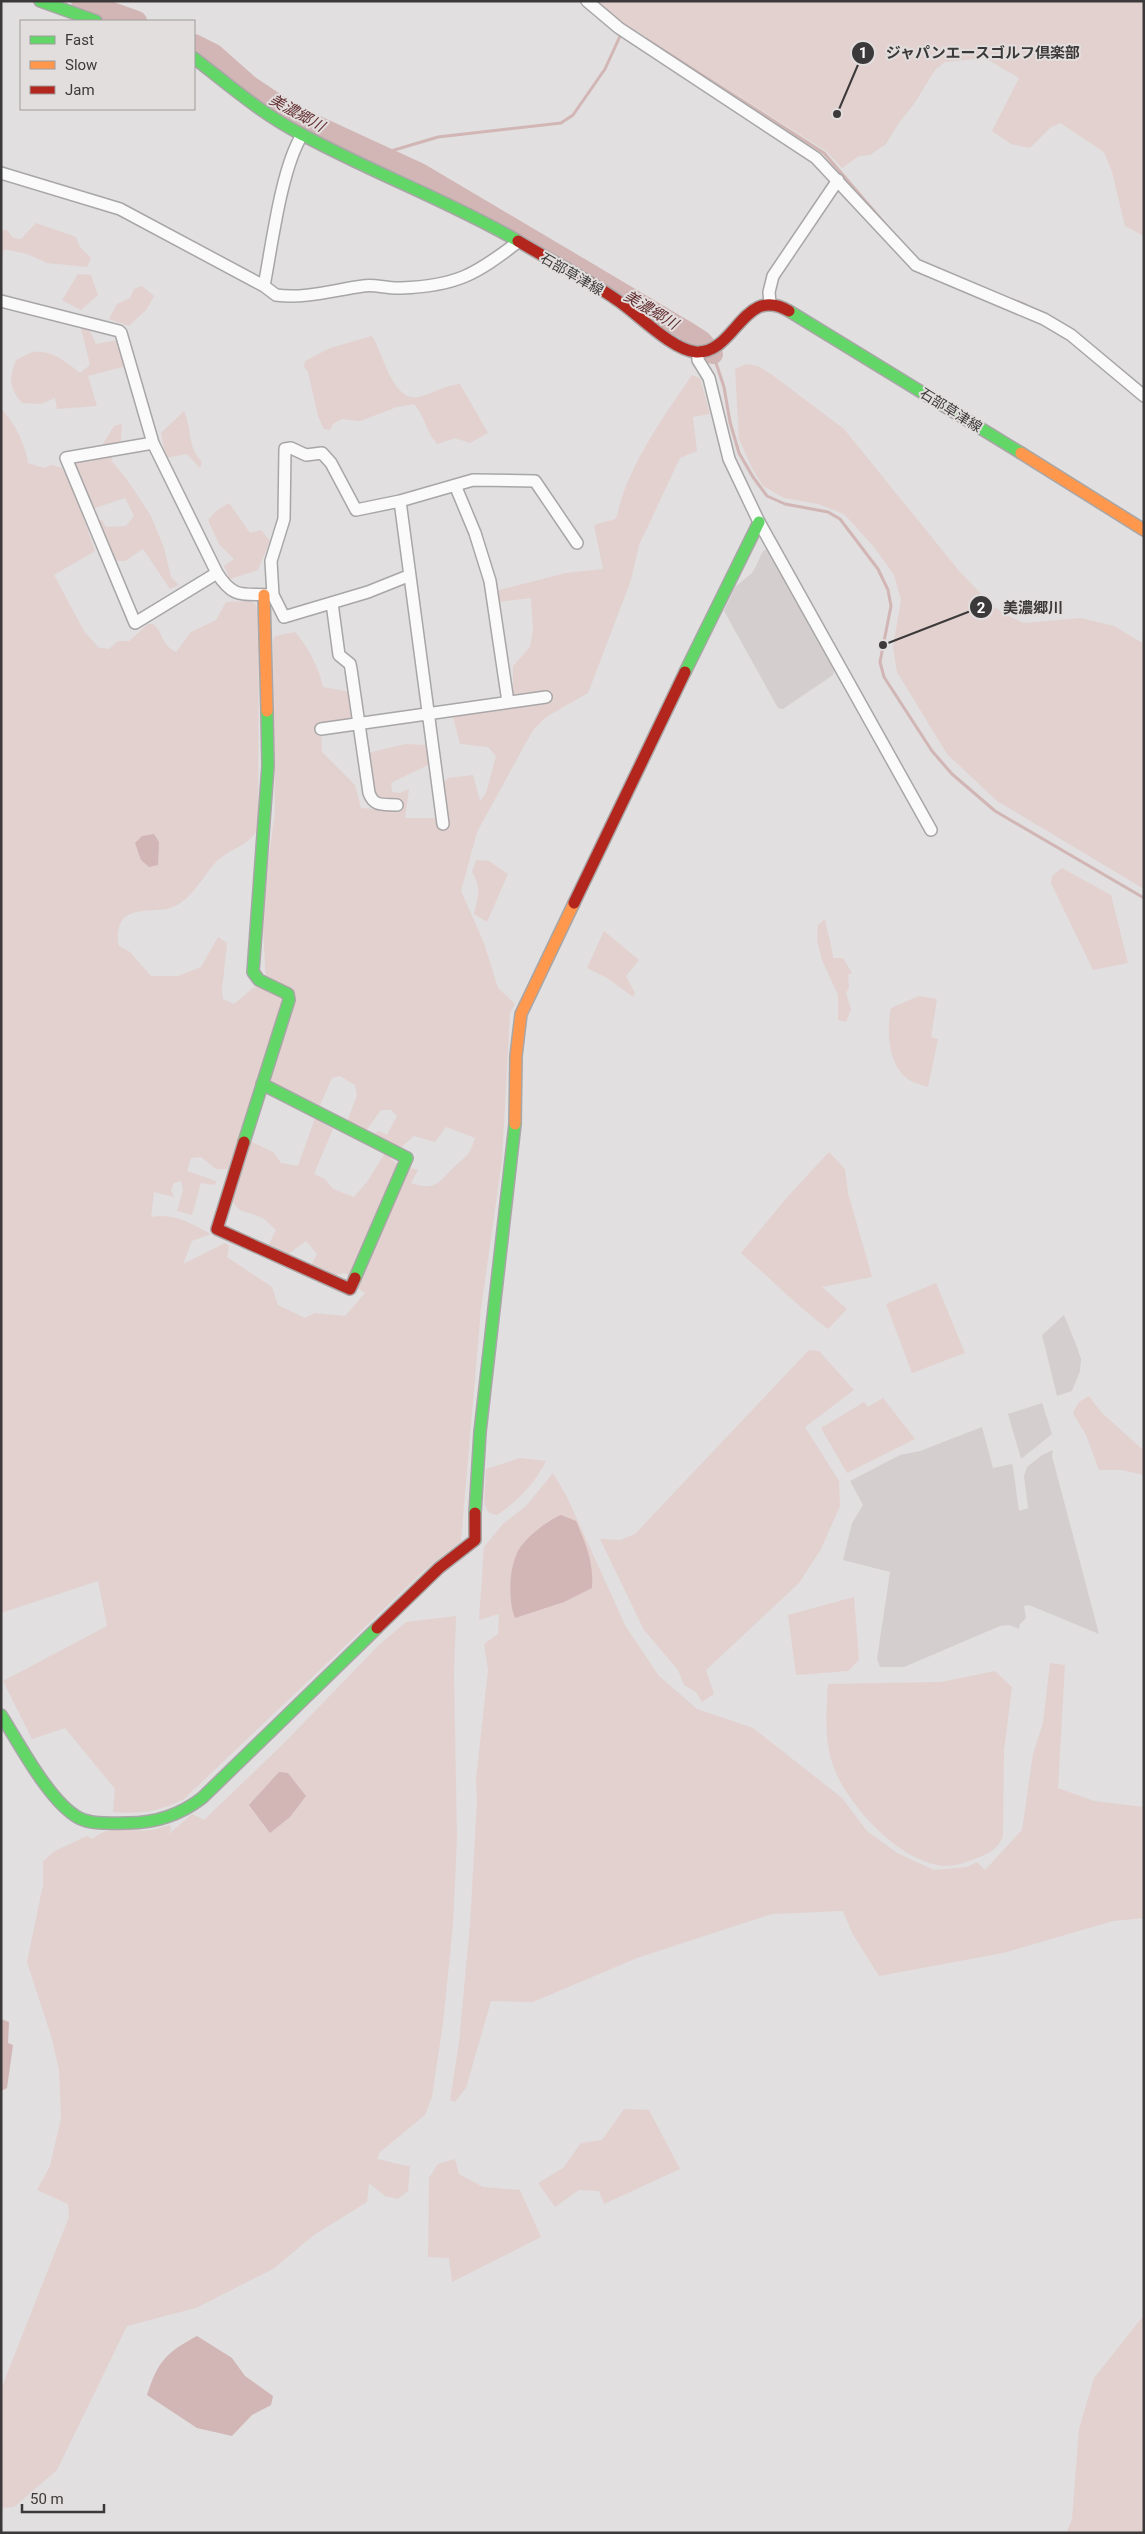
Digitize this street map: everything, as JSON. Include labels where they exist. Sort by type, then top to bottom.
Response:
[{"type":"street","points":[[40,1],[93,20]]},
{"type":"street","points":[[587,1],[619,28],[816,158],[916,266],[1044,318],[1071,335],[1144,396]]},
{"type":"street","name":"石部草津線","points":[[195,59],[268,115],[302,135],[460,208],[616,299],[681,348],[699,351]]},
{"type":"street","points":[[264,286],[286,178],[296,144],[302,135]]},
{"type":"street","points":[[1,174],[120,210],[264,286],[276,295],[321,294],[365,285],[396,288],[454,282],[473,274],[518,242]]},
{"type":"street","points":[[838,180],[773,276],[769,292],[770,303],[757,307],[719,344],[699,351],[698,360],[709,378],[729,459],[760,522],[931,830]]},
{"type":"street","points":[[1,301],[119,330],[153,443],[217,573],[228,589],[236,593],[269,595]]},
{"type":"street","name":"石部草津線","points":[[770,303],[779,305],[798,315],[1144,530]]},
{"type":"street","points":[[153,443],[66,458],[135,623],[217,573]]},
{"type":"street","points":[[262,1084],[407,1158],[350,1289],[217,1229],[288,1000],[288,994],[259,980],[253,972],[268,766],[265,624],[271,561],[284,519],[285,449],[291,448],[306,454],[322,453],[331,463],[356,510],[400,501],[455,485],[480,480],[535,481],[577,543]]},
{"type":"street","points":[[455,485],[475,533],[490,581],[508,702]]},
{"type":"street","points":[[400,501],[408,576],[443,824]]},
{"type":"street","points":[[1,1716],[55,1797],[66,1810],[78,1818],[106,1823],[158,1821],[192,1806],[202,1798],[439,1568],[475,1540],[479,1442],[515,1124],[516,1056],[521,1014],[680,681],[760,522]]},
{"type":"street","points":[[265,624],[368,592],[408,576]]},
{"type":"street","points":[[269,595],[284,617]]},
{"type":"street","points":[[332,603],[339,655],[350,664],[366,777],[372,801],[377,804],[397,805]]},
{"type":"street","points":[[321,729],[546,697]]},
{"type":"shaded area","points":[[596,1],[1144,1],[1144,236],[1125,226],[1112,172],[1104,152],[1060,123],[1050,128],[1030,148],[1011,144],[992,131],[1019,78],[985,58],[945,62],[935,70],[886,144],[870,155],[859,156],[842,168],[826,151],[620,21]]},
{"type":"shaded area","points":[[36,223],[76,237],[80,247],[91,258],[87,267],[47,263],[27,254],[4,249],[1,264],[1,230],[7,230],[13,238],[21,239]]},
{"type":"shaded area","points":[[78,274],[91,275],[98,295],[81,310],[62,300]]},
{"type":"shaded area","points":[[142,286],[154,296],[147,309],[129,326],[109,319],[117,304],[130,298],[134,289]]},
{"type":"shaded area","points":[[88,327],[96,344],[118,340],[126,366],[88,376],[97,406],[57,409],[55,398],[41,404],[22,403],[13,388],[11,378],[16,360],[34,352],[47,353],[59,358],[80,373],[90,365],[81,328]]},
{"type":"shaded area","points":[[372,336],[389,375],[402,392],[410,397],[419,397],[460,384],[488,433],[470,443],[455,438],[437,444],[414,404],[397,407],[360,421],[342,419],[333,424],[330,430],[324,429],[318,416],[308,372],[304,367],[305,361],[330,348]]},
{"type":"shaded area","points":[[746,364],[758,366],[771,374],[844,429],[960,572],[993,606],[1004,614],[1024,623],[1081,618],[1114,626],[1144,644],[1144,889],[997,801],[947,754],[897,672],[893,647],[901,600],[894,575],[874,547],[844,514],[818,504],[784,498],[763,486],[752,468],[739,439],[735,369]]},
{"type":"shaded area","points":[[692,375],[700,378],[710,414],[693,417],[697,451],[680,458],[639,545],[631,580],[588,693],[546,717],[533,730],[477,832],[461,891],[484,943],[498,988],[515,1004],[510,1013],[502,1160],[481,1309],[461,1541],[426,1569],[184,1799],[166,1807],[150,1811],[132,1813],[113,1812],[115,1789],[65,1728],[32,1739],[3,1681],[107,1626],[98,1581],[1,1613],[1,409],[19,434],[28,463],[44,468],[51,465],[62,468],[75,494],[95,551],[54,575],[84,631],[99,648],[109,649],[118,641],[129,641],[148,624],[153,624],[167,646],[176,652],[191,632],[216,620],[226,602],[245,601],[255,603],[259,615],[258,829],[249,840],[216,862],[191,894],[178,905],[130,914],[120,923],[118,935],[119,946],[130,952],[151,976],[178,976],[201,967],[218,937],[227,943],[222,990],[223,999],[234,1004],[253,988],[266,985],[262,906],[275,812],[273,641],[275,636],[295,632],[312,658],[319,672],[323,687],[351,692],[354,719],[321,722],[322,752],[355,785],[361,808],[384,810],[399,808],[375,799],[367,753],[406,744],[428,745],[430,764],[391,783],[392,792],[400,793],[409,789],[405,818],[437,818],[441,786],[448,778],[473,775],[480,801],[486,793],[496,756],[488,747],[460,744],[453,716],[513,697],[513,666],[530,647],[533,630],[531,598],[498,602],[495,591],[566,573],[603,569],[594,525],[615,519],[617,516],[629,480],[648,442]],"holes":[[[340,1076],[355,1085],[357,1095],[347,1122],[365,1132],[381,1110],[391,1110],[397,1116],[387,1135],[379,1131],[371,1136],[398,1150],[414,1136],[435,1142],[446,1127],[475,1138],[466,1156],[439,1182],[430,1186],[411,1183],[418,1170],[397,1164],[385,1153],[367,1182],[354,1197],[333,1189],[325,1179],[314,1174],[333,1129],[315,1118],[298,1166],[281,1163],[273,1152],[248,1140],[229,1199],[240,1210],[263,1218],[276,1230],[268,1246],[287,1255],[306,1241],[317,1254],[310,1267],[331,1276],[346,1273],[356,1287],[365,1293],[345,1316],[315,1313],[305,1318],[278,1305],[272,1287],[227,1257],[229,1246],[225,1243],[183,1264],[192,1241],[211,1234],[175,1218],[167,1216],[151,1217],[154,1192],[174,1197],[171,1190],[174,1183],[181,1181],[183,1190],[177,1211],[192,1215],[201,1183],[215,1185],[216,1181],[187,1171],[191,1158],[201,1157],[216,1169],[228,1169],[258,1077],[320,1105],[332,1078]]]},
{"type":"shaded area","points":[[184,411],[194,449],[202,462],[200,468],[187,454],[166,458],[161,433]]},
{"type":"shaded area","points":[[122,424],[121,440],[111,460],[128,481],[151,516],[164,548],[171,577],[179,585],[170,589],[143,549],[125,561],[112,561],[95,521],[102,520],[106,527],[126,526],[134,516],[125,498],[92,509],[74,461],[96,455],[114,426]]},
{"type":"shaded area","points":[[229,503],[250,533],[261,530],[270,541],[258,570],[230,579],[224,566],[234,559],[219,544],[208,520],[216,511]]},
{"type":"shaded area","points":[[769,548],[835,668],[833,675],[783,709],[778,708],[724,611],[735,587],[753,572],[763,551]]},
{"type":"shaded area","points":[[154,834],[159,842],[158,865],[149,867],[141,860],[135,843],[142,836]]},
{"type":"shaded area","points":[[476,860],[489,861],[508,874],[487,922],[474,914],[478,898],[478,888],[472,872]]},
{"type":"shaded area","points":[[1062,868],[1111,895],[1128,963],[1093,970],[1051,883],[1052,876]]},
{"type":"shaded area","points":[[825,919],[833,958],[843,958],[852,973],[848,975],[849,987],[846,993],[851,1009],[846,1022],[838,1020],[838,995],[822,960],[817,940],[818,925]]},
{"type":"shaded area","points":[[604,931],[639,960],[626,976],[635,993],[633,997],[607,978],[587,968]]},
{"type":"shaded area","points":[[919,996],[937,999],[931,1037],[938,1039],[928,1087],[913,1082],[898,1069],[889,1038],[891,1008]]},
{"type":"shaded area","points":[[829,1152],[845,1169],[848,1193],[872,1277],[822,1287],[847,1309],[828,1329],[741,1253],[790,1194]]},
{"type":"shaded area","points":[[936,1283],[965,1353],[912,1373],[886,1304]]},
{"type":"shaded area","points":[[1064,1315],[1081,1359],[1080,1371],[1072,1391],[1057,1396],[1042,1335]]},
{"type":"shaded area","points":[[809,1350],[819,1351],[854,1390],[805,1427],[839,1481],[840,1506],[821,1549],[799,1583],[706,1670],[714,1694],[702,1702],[696,1692],[684,1685],[678,1670],[644,1630],[600,1539],[620,1540],[635,1534]]},
{"type":"shaded area","points":[[1089,1396],[1101,1412],[1144,1451],[1144,1475],[1122,1470],[1099,1470],[1086,1435],[1073,1413],[1079,1402]]},
{"type":"shaded area","points":[[883,1398],[915,1439],[847,1473],[821,1428],[864,1402],[868,1407]]},
{"type":"shaded area","points":[[1042,1403],[1052,1434],[1021,1459],[1008,1414]]},
{"type":"shaded area","points":[[982,1427],[993,1468],[1012,1464],[1019,1511],[1028,1508],[1024,1476],[1027,1467],[1042,1455],[1053,1450],[1052,1456],[1099,1634],[1029,1605],[1024,1606],[1026,1618],[1020,1624],[1019,1629],[1009,1625],[1000,1626],[904,1667],[880,1667],[877,1659],[890,1572],[843,1560],[852,1523],[863,1505],[850,1481],[900,1455],[920,1451]]},
{"type":"shaded area","points":[[520,1458],[546,1461],[537,1477],[519,1498],[497,1515],[489,1513],[484,1504],[486,1469]]},
{"type":"shaded area","points":[[553,1473],[566,1495],[626,1627],[659,1676],[697,1709],[753,1728],[842,1798],[867,1831],[897,1853],[934,1870],[967,1867],[977,1862],[985,1870],[1022,1830],[1033,1754],[1043,1723],[1050,1663],[1065,1665],[1058,1788],[1094,1801],[1144,1807],[1144,1918],[1113,1921],[1003,1953],[879,1976],[852,1933],[843,1911],[772,1914],[637,1958],[533,2002],[491,2001],[466,2088],[455,2102],[450,2100],[459,2043],[470,1924],[477,1802],[476,1779],[488,1670],[484,1644],[498,1634],[499,1614],[479,1620],[484,1547],[503,1524],[526,1506]]},
{"type":"shaded area","points":[[561,1515],[576,1521],[580,1529],[592,1570],[592,1588],[564,1602],[515,1618],[511,1603],[510,1585],[512,1568],[517,1553],[536,1531]]},
{"type":"shaded area","points":[[854,1597],[859,1660],[848,1671],[796,1675],[788,1615]]},
{"type":"shaded area","points":[[456,1616],[454,1672],[457,1838],[453,1925],[443,2023],[432,2097],[425,2115],[380,2152],[377,2159],[410,2166],[408,2191],[398,2199],[385,2196],[369,2183],[367,2202],[314,2235],[273,2269],[196,2308],[127,2326],[57,2470],[14,2507],[1,2508],[1,2389],[69,2217],[68,2204],[37,2190],[50,2166],[61,2118],[59,2070],[52,2039],[27,1962],[43,1885],[43,1861],[55,1851],[87,1836],[93,1839],[106,1831],[153,1830],[170,1825],[169,1834],[192,1814],[204,1820],[284,1743],[379,1645],[406,1622]]},
{"type":"shaded area","points":[[995,1671],[1012,1687],[1004,1751],[1003,1836],[1001,1841],[987,1854],[949,1866],[930,1863],[914,1857],[884,1836],[870,1822],[840,1781],[828,1746],[826,1721],[828,1684],[941,1682]]},
{"type":"shaded area","points":[[279,1772],[288,1773],[306,1796],[290,1817],[270,1833],[249,1805]]},
{"type":"shaded area","points":[[1,2019],[9,2022],[8,2043],[13,2045],[7,2088],[1,2091]]},
{"type":"shaded area","points":[[624,2109],[649,2110],[680,2169],[604,2204],[599,2191],[579,2190],[555,2207],[538,2183],[563,2168],[581,2143],[602,2140]]},
{"type":"shaded area","points":[[455,2159],[459,2174],[483,2187],[520,2190],[541,2237],[452,2282],[449,2258],[428,2257],[429,2178],[438,2164]]},
{"type":"shaded area","points":[[1144,2315],[1144,2533],[1066,2533],[1072,2520],[1079,2429],[1094,2378]]},
{"type":"shaded area","points":[[197,2336],[232,2358],[245,2376],[273,2396],[271,2405],[252,2415],[232,2436],[197,2428],[147,2395],[155,2374],[164,2359]]},
{"type":"waterway","name":"美濃郷川","points":[[81,1],[134,20]]},
{"type":"waterway","points":[[381,154],[438,137],[561,123],[573,115],[605,69],[621,34]]},
{"type":"waterway","points":[[646,39],[824,153],[886,225]]},
{"type":"waterway","name":"美濃郷川","points":[[195,44],[214,54],[249,85],[292,114],[420,173],[685,330],[702,341],[713,354]]},
{"type":"waterway","points":[[1013,300],[1026,305]]},
{"type":"waterway","name":"美濃郷川","points":[[713,354],[724,387],[730,422],[739,453],[767,496],[785,504],[828,512],[840,519],[878,569],[888,590],[891,606],[880,662],[884,677],[932,751],[952,774],[995,811],[1144,898]]},
{"type":"traffic: fast","points":[[40,1],[93,20]]},
{"type":"traffic: fast","points":[[195,59],[247,99],[288,127],[356,162],[465,213],[518,241]]},
{"type":"traffic: fast","points":[[789,311],[1021,453]]},
{"type":"traffic: fast","points":[[685,672],[759,522]]},
{"type":"traffic: fast","points":[[244,1142],[289,1000],[288,994],[259,980],[253,972],[268,766],[267,711]]},
{"type":"traffic: fast","points":[[262,1084],[407,1158],[355,1278]]},
{"type":"traffic: fast","points":[[475,1513],[480,1432],[515,1124]]},
{"type":"traffic: fast","points":[[1,1715],[46,1786],[57,1800],[79,1818],[96,1823],[138,1823],[158,1820],[185,1809],[202,1798],[377,1628]]},
{"type":"traffic: slow","points":[[1021,453],[1144,530]]},
{"type":"traffic: slow","points":[[264,595],[267,711]]},
{"type":"traffic: slow","points":[[515,1124],[516,1056],[521,1014],[574,903]]},
{"type":"traffic: jam","points":[[518,241],[605,292],[666,338],[687,350],[696,352],[710,350],[721,343],[750,313],[761,306],[773,305],[789,311]]},
{"type":"traffic: jam","points":[[574,903],[685,672]]},
{"type":"traffic: jam","points":[[244,1142],[217,1229],[350,1289],[355,1278]]},
{"type":"traffic: jam","points":[[377,1628],[439,1568],[475,1540],[475,1513]]},
{"type":"place","name":"ジャパンエースゴルフ倶楽部","points":[[837,114]]},
{"type":"place","name":"美濃郷川","points":[[883,645]]}]
